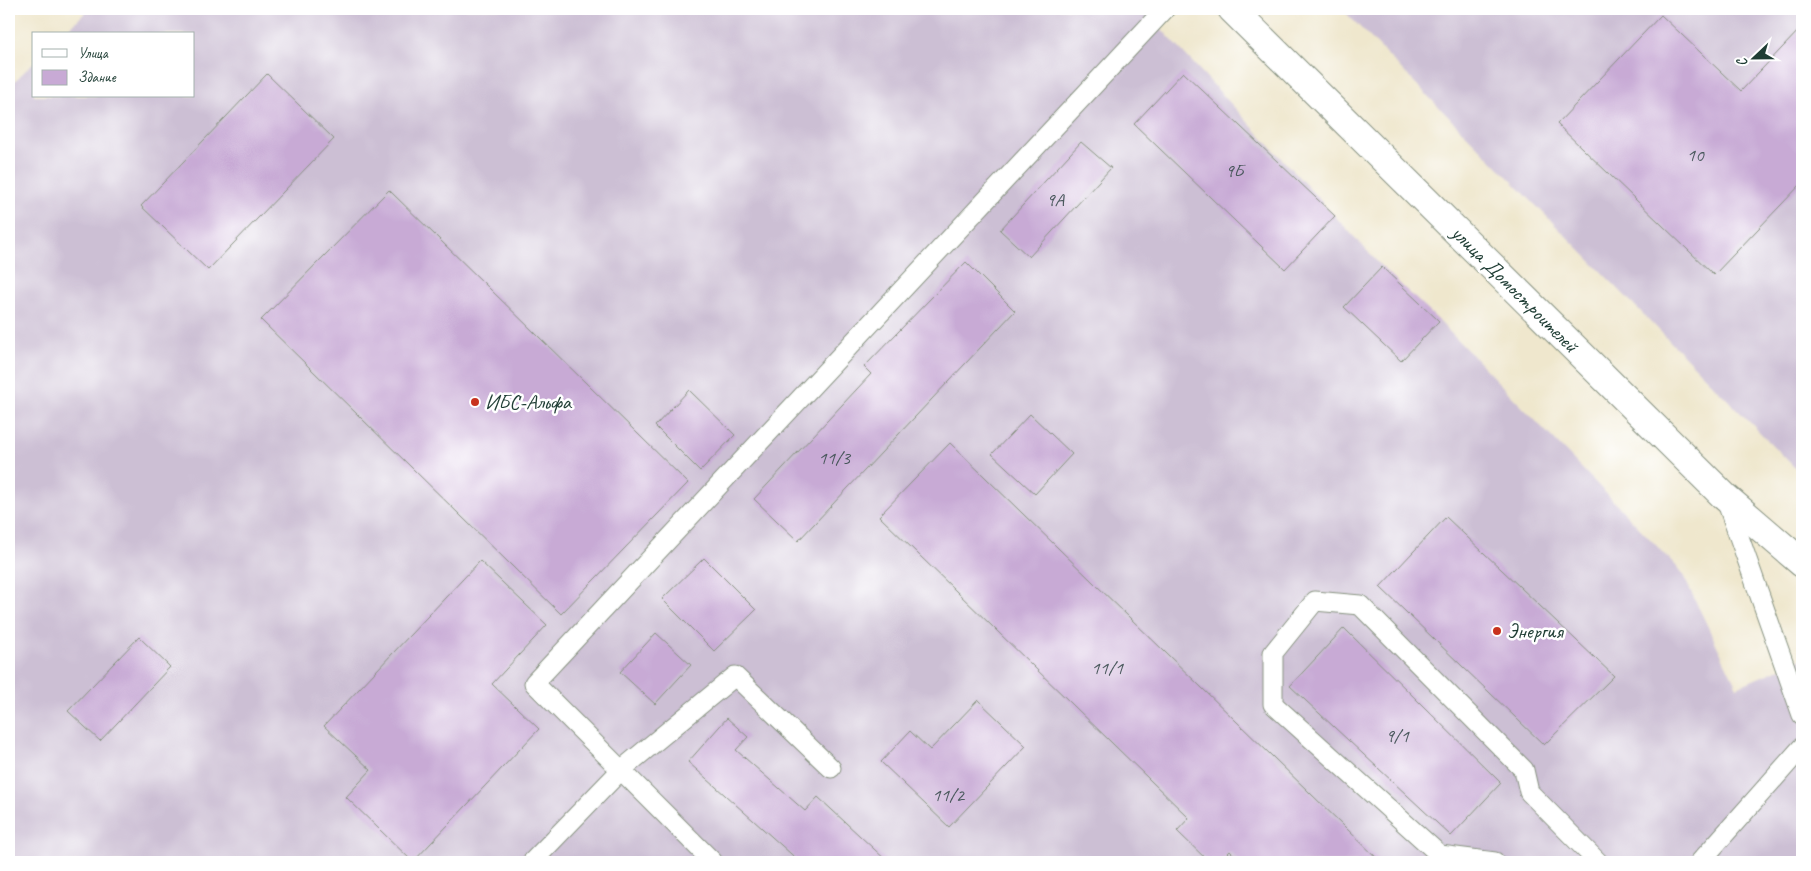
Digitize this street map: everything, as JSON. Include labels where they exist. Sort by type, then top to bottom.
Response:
[{"type":"street","name":"улица Домостроителей","points":[[1232,9],[1724,496],[1802,563]]},
{"type":"lane","points":[[713,862],[534,683],[1165,9]]},
{"type":"lane","points":[[1724,496],[1802,715]]},
{"type":"lane","points":[[1495,862],[1440,854],[1273,704],[1273,653],[1315,601],[1360,606],[1524,770],[1529,792],[1598,862]]},
{"type":"lane","points":[[532,862],[621,770],[735,676],[831,768]]},
{"type":"lane","points":[[1700,862],[1802,747]]},
{"type":"shaded area","points":[[89,9],[1143,9],[1382,267],[1439,321],[1681,571],[1737,687],[1802,659],[1802,862],[9,862],[9,87],[32,64],[32,98],[195,98],[195,32],[65,32]]},
{"type":"shaded area","points":[[1342,9],[1802,9],[1802,475]]},
{"type":"building","points":[[1661,15],[1741,91],[1802,27],[1802,183],[1714,275],[1557,124]]},
{"type":"building","points":[[1183,72],[1335,216],[1285,269],[1134,124]]},
{"type":"building","points":[[267,74],[334,139],[208,270],[141,206]]},
{"type":"building","points":[[1081,142],[1111,168],[1029,257],[1000,230]]},
{"type":"building","name":"ИБС-Альфа","points":[[389,190],[688,483],[561,614],[261,320]]},
{"type":"building","points":[[966,262],[1015,311],[798,541],[754,499],[871,374],[864,367]]},
{"type":"building","points":[[1382,267],[1439,321],[1401,361],[1344,307]]},
{"type":"building","points":[[689,390],[735,435],[700,471],[655,426]]},
{"type":"building","points":[[1030,414],[1072,454],[1035,494],[992,454]]},
{"type":"building","points":[[950,443],[1381,862],[1241,862],[1230,851],[1219,862],[1209,862],[1177,831],[1189,818],[879,516]]},
{"type":"building","name":"Энергия","points":[[1446,517],[1614,676],[1544,745],[1380,587]]},
{"type":"building","points":[[704,558],[756,610],[714,651],[662,599]]},
{"type":"building","points":[[480,561],[547,625],[492,684],[539,729],[413,862],[346,797],[371,770],[324,726]]},
{"type":"building","points":[[1344,628],[1501,783],[1451,836],[1290,686]]},
{"type":"building","points":[[656,633],[691,665],[655,704],[620,672]]},
{"type":"building","points":[[139,637],[170,667],[100,741],[68,711]]},
{"type":"building","points":[[978,700],[1026,746],[949,827],[881,762],[910,731],[930,750]]},
{"type":"building","points":[[727,718],[748,737],[736,750],[805,811],[818,797],[888,862],[800,862],[688,762]]},
{"type":"place","name":"ИБС-Альфа","points":[[475,402]]},
{"type":"place","name":"Энергия","points":[[1497,631]]}]
